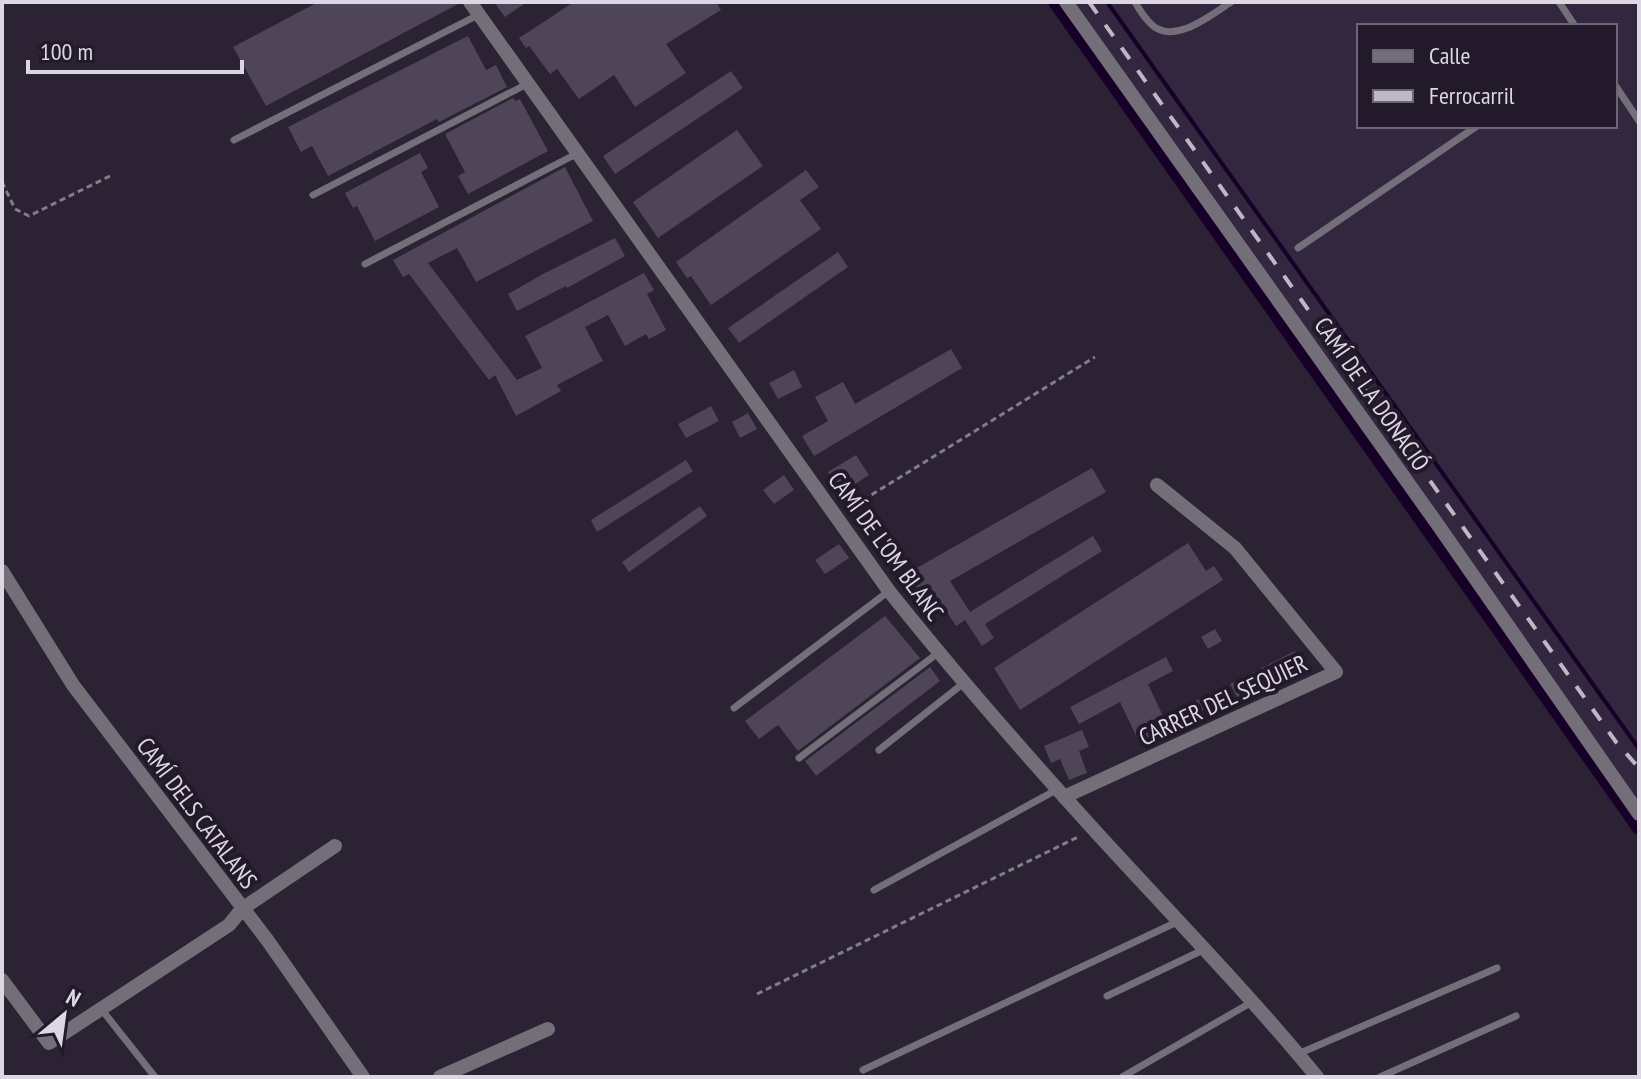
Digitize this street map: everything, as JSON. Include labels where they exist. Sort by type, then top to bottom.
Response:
[{"type":"street","name":"CAMÍ DE LA DONACIÓ","points":[[1066,2],[1429,512],[1639,814]]},
{"type":"street","name":"CAMÍ DE L'OM BLANC","points":[[474,8],[889,591],[938,653],[1061,793],[1253,1001],[1317,1077]]},
{"type":"street","name":"CARRER DEL SEQUIER","points":[[1061,793],[1336,672],[1235,548],[1157,485]]},
{"type":"street","name":"CAMÍ DELS CATALANS","points":[[2,571],[73,685],[242,909],[363,1077]]},
{"type":"street","points":[[2,980],[49,1043],[229,925],[242,909],[335,846]]},
{"type":"street","points":[[440,1077],[548,1029]]},
{"type":"lane","points":[[1135,2],[1152,26],[1172,32],[1199,23],[1231,2]]},
{"type":"lane","points":[[1559,2],[1574,24]]},
{"type":"lane","points":[[234,140],[474,8]]},
{"type":"lane","points":[[313,195],[527,83]]},
{"type":"lane","points":[[1617,88],[1639,121]]},
{"type":"lane","points":[[1298,248],[1474,128]]},
{"type":"lane","points":[[365,264],[578,153]]},
{"type":"lane","points":[[734,708],[889,591]]},
{"type":"lane","points":[[799,758],[938,653]]},
{"type":"lane","points":[[879,750],[965,682]]},
{"type":"lane","points":[[874,890],[1061,793]]},
{"type":"lane","points":[[863,1070],[1179,921]]},
{"type":"lane","points":[[1107,996],[1205,949]]},
{"type":"lane","points":[[1298,1054],[1497,968]]},
{"type":"lane","points":[[1122,1077],[1253,1001]]},
{"type":"lane","points":[[102,1010],[155,1077]]},
{"type":"lane","points":[[1380,1077],[1516,1016]]},
{"type":"path","points":[[2,182],[15,209],[29,216],[110,176]]},
{"type":"path","points":[[840,523],[863,500],[1095,357]]},
{"type":"path","points":[[757,994],[1094,829]]},
{"type":"shaded area","points":[[1056,2],[1639,2],[1639,814]]},
{"type":"building","points":[[318,2],[460,3],[266,106],[233,47]]},
{"type":"building","points":[[494,2],[527,2],[505,17]]},
{"type":"building","points":[[574,2],[716,2],[721,10],[666,44],[686,73],[635,107],[614,75],[579,99],[557,69],[550,74],[519,38]]},
{"type":"building","points":[[468,36],[486,70],[496,65],[507,87],[439,122],[437,119],[328,176],[312,146],[301,152],[288,127]]},
{"type":"building","points":[[731,71],[743,88],[615,174],[603,156]]},
{"type":"building","points":[[513,98],[515,101],[520,99],[548,151],[468,194],[458,176],[465,172],[445,134]]},
{"type":"building","points":[[737,130],[763,166],[658,238],[633,202]]},
{"type":"building","points":[[420,153],[428,168],[421,172],[439,207],[375,241],[357,206],[353,208],[345,193]]},
{"type":"building","points":[[565,167],[593,221],[476,282],[457,248],[428,263],[517,380],[542,368],[525,336],[644,273],[654,290],[647,294],[666,330],[649,339],[646,334],[625,346],[608,315],[585,327],[603,361],[557,385],[561,391],[516,416],[495,375],[489,380],[409,274],[403,277],[393,260]]},
{"type":"building","points":[[806,170],[819,187],[800,200],[821,229],[711,305],[691,276],[687,278],[676,262]]},
{"type":"building","points":[[615,238],[625,256],[517,311],[508,294]]},
{"type":"building","points":[[838,252],[848,267],[739,343],[728,328]]},
{"type":"building","points":[[951,349],[962,368],[814,456],[802,436],[828,421],[815,397],[843,382],[855,404]]},
{"type":"building","points":[[794,370],[802,387],[778,399],[769,383]]},
{"type":"building","points":[[711,406],[719,421],[686,438],[678,424]]},
{"type":"building","points":[[748,413],[757,429],[740,438],[732,422]]},
{"type":"building","points":[[856,455],[869,475],[841,493],[828,472]]},
{"type":"building","points":[[686,460],[693,471],[597,532],[591,520]]},
{"type":"building","points":[[1092,468],[1106,492],[950,581],[970,612],[1093,536],[1102,551],[985,624],[994,638],[982,646],[965,620],[956,626],[933,591],[922,597],[908,573]]},
{"type":"building","points":[[784,475],[794,490],[774,504],[763,490]]},
{"type":"building","points":[[700,506],[707,516],[629,572],[622,562]]},
{"type":"building","points":[[1188,543],[1206,571],[1214,566],[1223,580],[1020,710],[994,668]]},
{"type":"building","points":[[839,544],[849,558],[825,574],[815,560]]},
{"type":"building","points":[[885,616],[920,658],[798,751],[778,725],[759,739],[745,721]]},
{"type":"building","points":[[1215,629],[1222,641],[1208,649],[1201,637]]},
{"type":"building","points":[[1295,651],[1303,666],[1238,699],[1230,684]]},
{"type":"building","points":[[1166,657],[1173,671],[1148,684],[1168,727],[1139,742],[1120,702],[1079,724],[1070,707]]},
{"type":"building","points":[[930,667],[940,681],[816,776],[805,761]]},
{"type":"building","points":[[1222,687],[1227,697],[1196,714],[1190,704]]},
{"type":"building","points":[[1082,730],[1089,747],[1079,751],[1087,773],[1069,780],[1060,759],[1051,763],[1044,746]]},
{"type":"waterway","points":[[1055,2],[1639,828]]},
{"type":"waterway","points":[[1107,2],[1639,749]]},
{"type":"railway","points":[[1089,2],[1616,742],[1639,768]]}]
